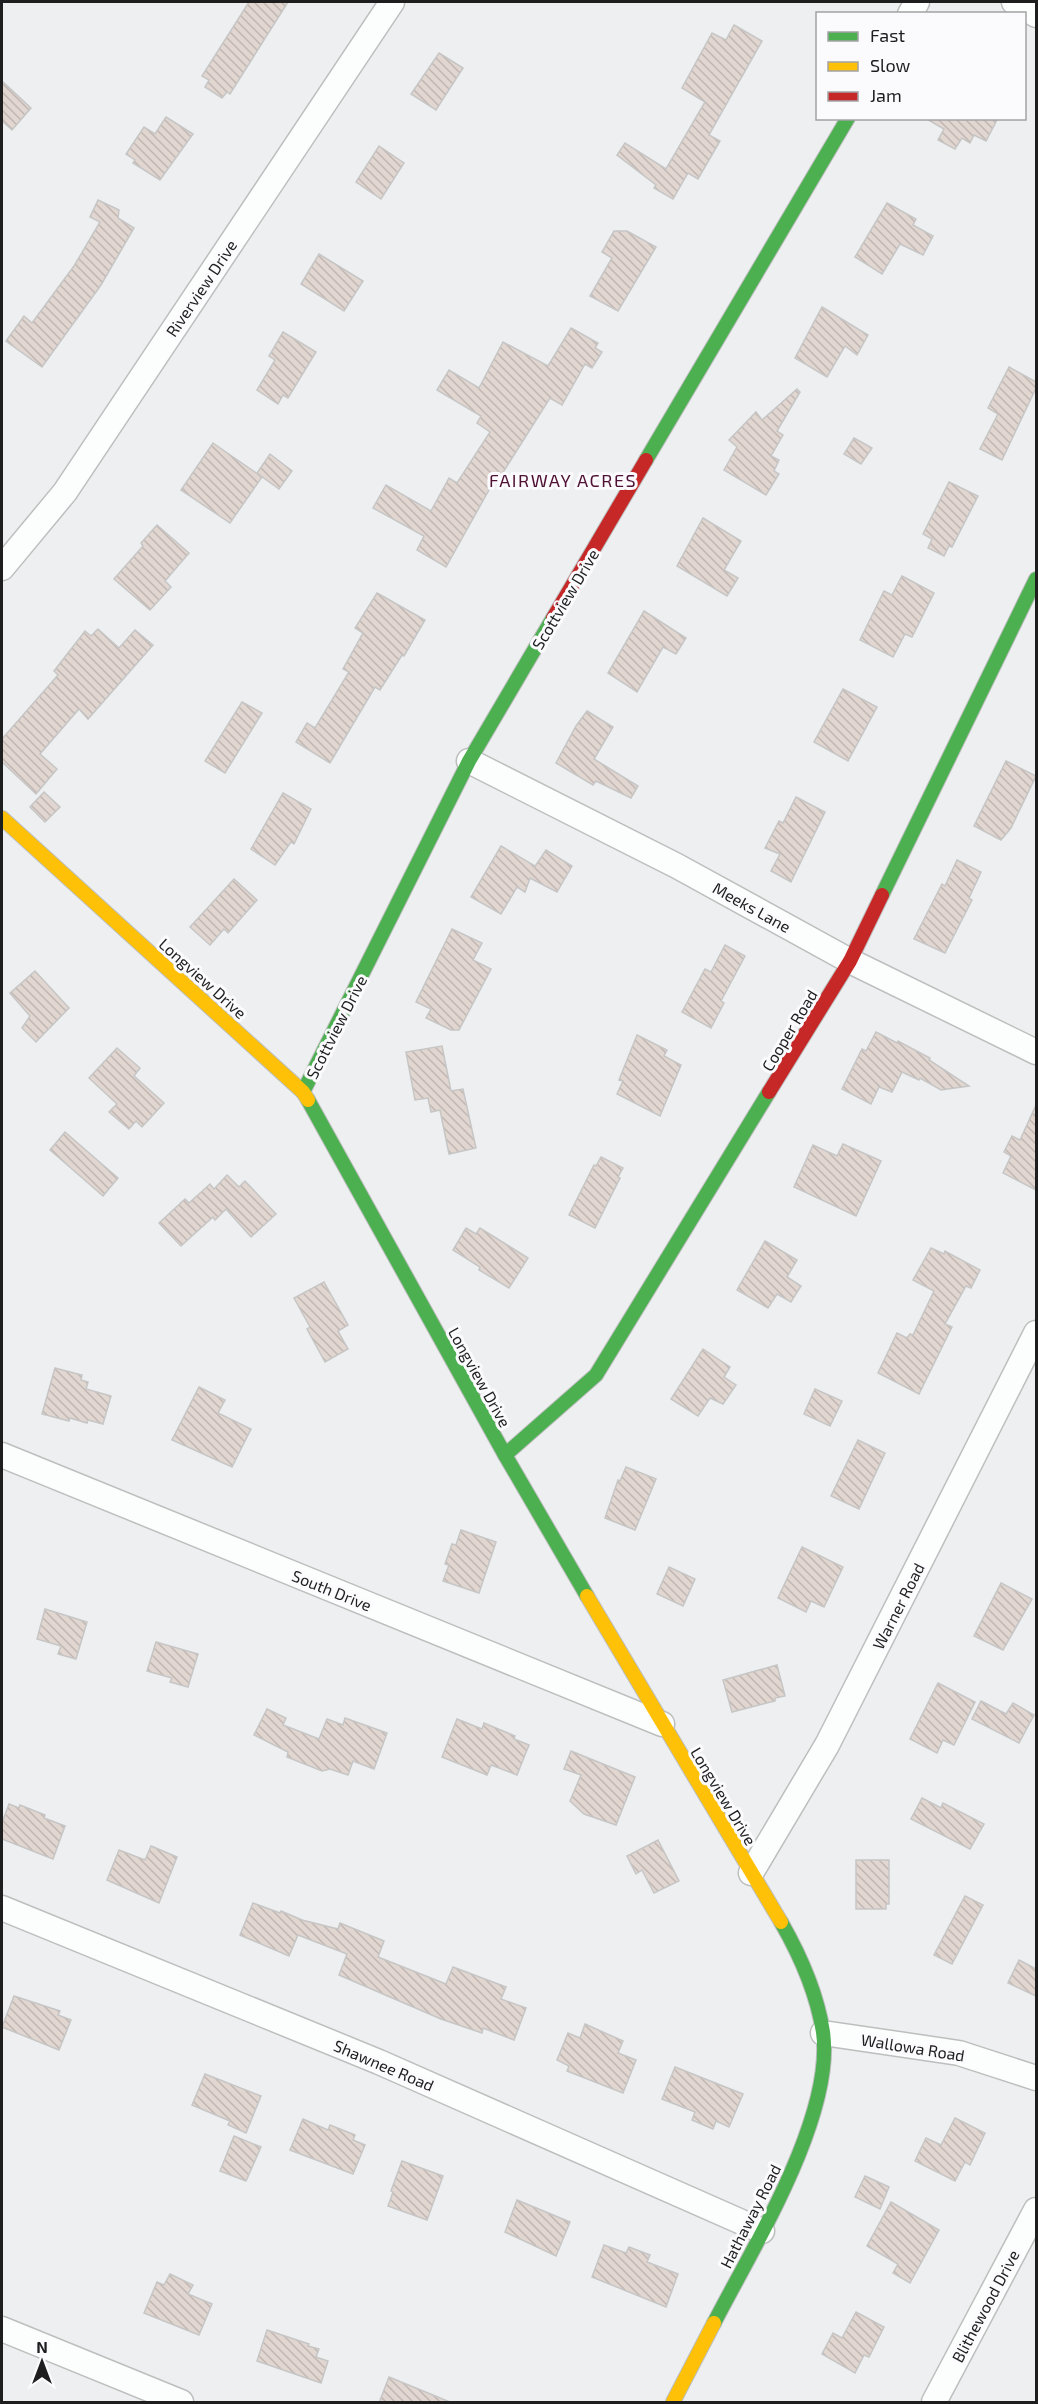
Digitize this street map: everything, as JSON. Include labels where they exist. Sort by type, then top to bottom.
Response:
[{"type":"street","name":"Riverview Drive","points":[[2,568],[65,492],[392,2]]},
{"type":"street","points":[[1014,2],[1036,15]]},
{"type":"street","name":"Scottview Drive","points":[[303,1092],[469,761],[847,120]]},
{"type":"street","name":"Cooper Road","points":[[505,1455],[597,1375],[850,961],[1036,579]]},
{"type":"street","name":"Meeks Lane","points":[[469,761],[677,866],[850,961],[1036,1052]]},
{"type":"street","name":"Longview Drive","points":[[2,818],[303,1092],[505,1455],[786,1931],[809,1978],[823,2033]]},
{"type":"street","name":"Warner Road","points":[[751,1873],[827,1745],[1036,1333]]},
{"type":"street","name":"South Drive","points":[[2,1455],[662,1724]]},
{"type":"street","name":"Shawnee Road","points":[[2,1908],[379,2062],[762,2231]]},
{"type":"street","name":"Wallowa Road","points":[[823,2033],[960,2053],[1036,2078]]},
{"type":"street","name":"Hathaway Road","points":[[673,2403],[786,2184],[816,2105],[822,2080],[823,2033]]},
{"type":"street","name":"Blithewood Drive","points":[[934,2403],[1036,2210]]},
{"type":"street","points":[[2,2329],[181,2403]]},
{"type":"building","points":[[249,2],[288,2],[230,94],[227,92],[222,98],[205,87],[209,80],[202,76]]},
{"type":"building","points":[[734,25],[762,41],[709,135],[720,141],[698,179],[688,173],[673,199],[654,188],[656,185],[617,155],[625,143],[666,169],[705,102],[682,88],[712,33],[726,40]]},
{"type":"building","points":[[439,53],[463,68],[436,110],[411,94]]},
{"type":"building","points":[[2,81],[31,108],[12,130],[2,121]]},
{"type":"building","points":[[166,117],[193,134],[160,180],[133,163],[135,160],[126,154],[144,127],[155,134]]},
{"type":"building","points":[[928,120],[997,120],[986,141],[974,135],[970,143],[962,138],[955,149],[938,140],[944,129]]},
{"type":"building","points":[[379,146],[404,163],[381,199],[356,182]]},
{"type":"building","points":[[98,200],[119,210],[118,218],[134,228],[101,285],[42,367],[6,341],[24,316],[32,323],[74,266],[100,222],[90,217]]},
{"type":"building","points":[[887,203],[916,219],[913,225],[933,236],[923,255],[900,244],[882,274],[855,257]]},
{"type":"building","points":[[614,231],[627,231],[656,247],[618,311],[590,296],[612,258],[602,252]]},
{"type":"building","points":[[319,254],[363,281],[344,311],[301,284]]},
{"type":"building","points":[[822,307],[868,335],[857,355],[845,346],[827,377],[795,358]]},
{"type":"building","points":[[571,328],[598,343],[595,348],[602,352],[592,368],[585,364],[562,405],[550,398],[502,474],[499,472],[446,567],[417,550],[424,536],[373,508],[386,485],[431,511],[449,478],[457,483],[490,432],[477,423],[481,416],[437,390],[449,370],[479,388],[503,342],[548,366]]},
{"type":"building","points":[[283,332],[316,352],[288,398],[283,395],[278,404],[257,390],[275,360],[269,356]]},
{"type":"building","points":[[1009,367],[1036,382],[1036,388],[1002,460],[980,449],[998,414],[988,408]]},
{"type":"building","points":[[797,389],[800,392],[777,431],[783,435],[771,456],[779,460],[774,471],[779,474],[766,495],[724,470],[737,447],[729,440],[756,412],[762,420]]},
{"type":"building","points":[[854,438],[872,448],[861,464],[844,454]]},
{"type":"building","points":[[213,443],[262,477],[230,523],[181,490]]},
{"type":"building","points":[[270,454],[292,471],[279,489],[257,473]]},
{"type":"building","points":[[949,482],[978,496],[952,547],[949,546],[944,556],[928,548],[932,539],[923,534]]},
{"type":"building","points":[[703,518],[741,541],[724,570],[738,578],[727,596],[677,566]]},
{"type":"building","points":[[157,525],[189,553],[165,581],[171,587],[150,610],[114,579],[143,546],[141,543]]},
{"type":"building","points":[[902,576],[934,593],[912,637],[905,634],[893,657],[860,640],[884,591],[892,595]]},
{"type":"building","points":[[377,593],[425,620],[404,656],[402,655],[380,690],[375,687],[330,763],[296,742],[307,723],[315,728],[349,672],[343,669],[363,633],[355,628]]},
{"type":"building","points":[[644,611],[686,638],[676,654],[663,647],[637,692],[608,673]]},
{"type":"building","points":[[98,629],[119,648],[135,630],[153,645],[88,719],[79,709],[40,754],[57,769],[36,794],[2,762],[2,739],[58,675],[54,671],[85,631],[91,636]]},
{"type":"building","points":[[843,689],[877,707],[848,761],[814,742]]},
{"type":"building","points":[[242,702],[262,713],[225,773],[205,761]]},
{"type":"building","points":[[587,711],[613,727],[594,759],[638,786],[631,798],[596,781],[593,785],[556,763]]},
{"type":"building","points":[[1006,761],[1036,776],[1011,828],[1001,840],[974,826]]},
{"type":"building","points":[[44,792],[60,807],[45,822],[30,807]]},
{"type":"building","points":[[283,793],[311,809],[294,844],[291,842],[275,865],[251,849]]},
{"type":"building","points":[[796,797],[825,812],[791,882],[771,871],[780,854],[765,848],[779,821],[783,823]]},
{"type":"building","points":[[501,846],[535,866],[534,868],[546,850],[572,866],[557,892],[530,878],[525,892],[517,887],[501,914],[471,897]]},
{"type":"building","points":[[957,860],[981,872],[969,898],[972,900],[945,953],[914,939],[942,884],[945,886]]},
{"type":"building","points":[[234,879],[257,900],[228,933],[224,929],[210,945],[190,927]]},
{"type":"building","points":[[452,929],[482,943],[473,960],[491,969],[459,1030],[451,1030],[426,1018],[431,1009],[416,1002]]},
{"type":"building","points":[[725,945],[745,956],[721,1001],[724,1003],[711,1028],[682,1012],[705,969],[711,972]]},
{"type":"building","points":[[35,971],[69,1008],[36,1042],[22,1028],[30,1016],[10,993]]},
{"type":"building","points":[[876,1032],[930,1058],[929,1060],[969,1086],[941,1090],[920,1078],[919,1080],[902,1072],[892,1092],[879,1087],[871,1104],[842,1089],[862,1049],[866,1051]]},
{"type":"building","points":[[637,1035],[667,1050],[664,1056],[681,1065],[660,1116],[617,1094],[623,1081],[619,1080]]},
{"type":"building","points":[[442,1046],[451,1091],[463,1089],[476,1148],[449,1154],[440,1110],[431,1112],[428,1098],[415,1100],[406,1052]]},
{"type":"building","points":[[117,1048],[140,1068],[134,1076],[164,1103],[142,1127],[136,1121],[129,1129],[109,1112],[117,1104],[89,1078]]},
{"type":"building","points":[[1036,1105],[1036,1190],[1003,1173],[1011,1156],[1004,1152],[1012,1136],[1020,1140]]},
{"type":"building","points":[[65,1132],[118,1178],[103,1196],[50,1150]]},
{"type":"building","points":[[843,1144],[881,1161],[856,1216],[794,1187],[813,1145],[837,1156]]},
{"type":"building","points":[[601,1157],[623,1168],[595,1228],[569,1215],[594,1165],[596,1166]]},
{"type":"building","points":[[227,1175],[239,1187],[245,1181],[276,1214],[251,1237],[226,1209],[215,1220],[213,1217],[181,1246],[159,1223],[185,1199],[189,1203],[210,1184],[214,1189]]},
{"type":"building","points":[[466,1228],[476,1234],[480,1228],[528,1258],[509,1288],[479,1270],[480,1267],[453,1250]]},
{"type":"building","points":[[765,1241],[797,1260],[787,1277],[801,1286],[791,1302],[777,1294],[768,1308],[737,1290]]},
{"type":"building","points":[[931,1248],[944,1254],[945,1251],[980,1270],[971,1288],[966,1286],[945,1324],[952,1327],[919,1394],[878,1373],[897,1333],[907,1338],[910,1334],[913,1335],[934,1291],[913,1280]]},
{"type":"building","points":[[324,1282],[348,1325],[338,1331],[348,1349],[325,1362],[307,1329],[310,1327],[294,1298]]},
{"type":"building","points":[[703,1349],[730,1367],[724,1377],[736,1385],[723,1404],[710,1398],[698,1416],[671,1399]]},
{"type":"building","points":[[55,1368],[82,1375],[81,1380],[88,1382],[86,1389],[111,1396],[103,1424],[88,1420],[87,1423],[70,1418],[69,1421],[42,1414]]},
{"type":"building","points":[[199,1387],[225,1400],[218,1413],[251,1429],[232,1467],[172,1440]]},
{"type":"building","points":[[815,1389],[842,1401],[830,1426],[804,1414]]},
{"type":"building","points":[[858,1440],[885,1453],[859,1509],[831,1496]]},
{"type":"building","points":[[626,1467],[656,1479],[635,1530],[605,1518],[618,1480],[620,1481]]},
{"type":"building","points":[[461,1530],[496,1542],[479,1593],[443,1581],[449,1565],[445,1564],[452,1544],[456,1545]]},
{"type":"building","points":[[802,1547],[843,1567],[824,1607],[811,1601],[806,1612],[778,1598]]},
{"type":"building","points":[[669,1567],[695,1579],[683,1606],[657,1594]]},
{"type":"building","points":[[1001,1583],[1032,1599],[1003,1650],[974,1636]]},
{"type":"building","points":[[45,1609],[87,1622],[76,1659],[58,1654],[61,1646],[37,1639]]},
{"type":"building","points":[[156,1642],[198,1654],[188,1687],[170,1682],[172,1678],[147,1671]]},
{"type":"building","points":[[777,1665],[785,1696],[775,1698],[775,1701],[732,1712],[723,1680]]},
{"type":"building","points":[[938,1683],[975,1702],[954,1745],[943,1740],[937,1753],[910,1739]]},
{"type":"building","points":[[981,1701],[1006,1714],[1013,1703],[1034,1715],[1019,1743],[972,1719]]},
{"type":"building","points":[[267,1709],[286,1718],[283,1725],[319,1739],[327,1719],[343,1725],[345,1718],[387,1733],[374,1769],[353,1761],[348,1775],[330,1769],[322,1771],[287,1757],[288,1752],[254,1735]]},
{"type":"building","points":[[457,1719],[482,1729],[484,1723],[515,1736],[514,1739],[529,1745],[517,1775],[491,1765],[487,1775],[442,1757]]},
{"type":"building","points":[[571,1751],[635,1777],[616,1825],[584,1814],[570,1801],[581,1775],[564,1769]]},
{"type":"building","points":[[922,1798],[941,1808],[943,1803],[984,1824],[970,1849],[911,1819]]},
{"type":"building","points":[[9,1804],[19,1808],[20,1805],[65,1826],[53,1859],[2,1839],[2,1823]]},
{"type":"building","points":[[658,1840],[679,1881],[654,1893],[642,1870],[636,1874],[627,1856]]},
{"type":"building","points":[[151,1846],[177,1857],[159,1903],[107,1880],[119,1850],[145,1860]]},
{"type":"building","points":[[856,1860],[889,1860],[889,1904],[886,1904],[886,1909],[856,1909]]},
{"type":"building","points":[[965,1896],[983,1905],[952,1964],[934,1955]]},
{"type":"building","points":[[253,1903],[302,1920],[338,1929],[340,1923],[384,1941],[378,1957],[446,1984],[453,1967],[506,1987],[501,1999],[526,2008],[514,2040],[483,2028],[482,2033],[441,2019],[339,1975],[347,1954],[298,1935],[289,1956],[240,1935]]},
{"type":"building","points":[[1019,1960],[1036,1969],[1036,1996],[1008,1983]]},
{"type":"building","points":[[14,1996],[60,2011],[58,2015],[71,2020],[59,2050],[2,2027]]},
{"type":"building","points":[[585,2024],[623,2041],[618,2053],[636,2060],[623,2093],[567,2071],[569,2066],[557,2060],[568,2033],[580,2038]]},
{"type":"building","points":[[675,2067],[743,2094],[729,2127],[716,2121],[713,2129],[692,2120],[695,2112],[662,2099]]},
{"type":"building","points":[[205,2074],[261,2096],[246,2133],[228,2125],[230,2121],[192,2105]]},
{"type":"building","points":[[955,2118],[985,2133],[970,2165],[965,2162],[955,2181],[915,2161],[926,2138],[941,2145]]},
{"type":"building","points":[[303,2119],[328,2130],[330,2125],[355,2135],[353,2140],[365,2145],[353,2174],[290,2150]]},
{"type":"building","points":[[234,2136],[261,2147],[246,2181],[220,2171]]},
{"type":"building","points":[[402,2161],[443,2176],[427,2220],[388,2206]]},
{"type":"building","points":[[865,2176],[889,2187],[880,2209],[855,2197]]},
{"type":"building","points":[[517,2200],[570,2222],[556,2256],[505,2232]]},
{"type":"building","points":[[891,2202],[939,2230],[910,2283],[893,2273],[898,2264],[867,2246]]},
{"type":"building","points":[[604,2245],[626,2253],[629,2247],[650,2255],[647,2262],[678,2274],[666,2307],[592,2277]]},
{"type":"building","points":[[170,2274],[193,2285],[188,2294],[212,2304],[199,2335],[144,2313],[157,2282],[164,2285]]},
{"type":"building","points":[[856,2312],[884,2327],[869,2357],[864,2355],[855,2373],[822,2354],[833,2333],[842,2338]]},
{"type":"building","points":[[267,2330],[319,2349],[316,2357],[328,2361],[321,2383],[257,2361]]},
{"type":"building","points":[[389,2377],[450,2402],[450,2403],[379,2403]]},
{"type":"traffic: fast","points":[[646,460],[847,120]]},
{"type":"traffic: fast","points":[[882,895],[1036,579]]},
{"type":"traffic: fast","points":[[303,1092],[469,761],[553,618]]},
{"type":"traffic: fast","points":[[505,1455],[596,1375],[769,1092]]},
{"type":"traffic: fast","points":[[308,1100],[505,1455],[587,1596]]},
{"type":"traffic: fast","points":[[714,2323],[768,2221],[804,2141],[816,2102],[823,2066],[823,2032],[817,2003],[801,1961],[781,1922]]},
{"type":"traffic: slow","points":[[2,818],[303,1092],[308,1100]]},
{"type":"traffic: slow","points":[[587,1596],[781,1922]]},
{"type":"traffic: slow","points":[[673,2402],[714,2323]]},
{"type":"traffic: jam","points":[[553,618],[646,460]]},
{"type":"traffic: jam","points":[[769,1092],[850,961],[882,895]]},
{"type":"district","name":"FAIRWAY ACRES","points":[[563,480]]}]
